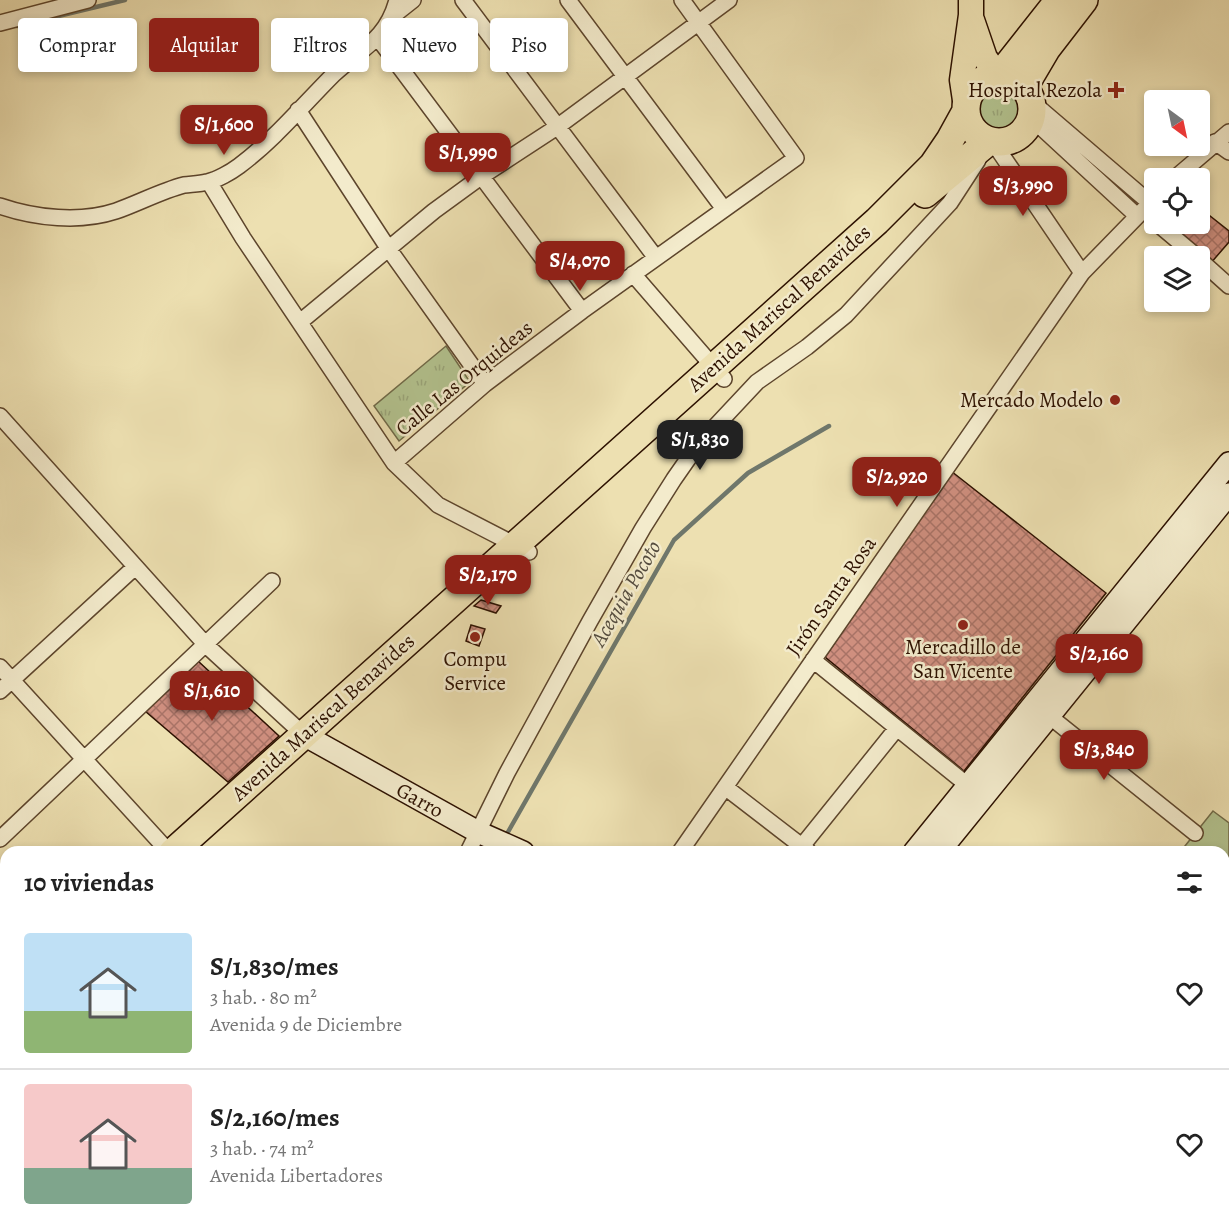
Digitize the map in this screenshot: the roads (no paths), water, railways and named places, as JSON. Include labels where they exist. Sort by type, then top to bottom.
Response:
[{"type":"highway","points":[[999,76],[1059,0]]},
{"type":"highway","points":[[1029,103],[1017,81],[999,76],[982,81],[975,86],[966,109],[971,127],[977,134],[991,141],[1012,140],[1020,134],[1047,48],[1084,0]]},
{"type":"highway","name":"Avenida Mariscal Benavides","points":[[718,373],[933,165],[950,140],[966,109]]},
{"type":"highway","name":"Avenida Mariscal Benavides","points":[[207,846],[312,739],[522,548],[718,373],[937,183],[991,141]]},
{"type":"highway","name":"Avenida Mariscal Benavides","points":[[178,846],[312,739]]},
{"type":"main road","points":[[971,8],[986,58],[999,76]]},
{"type":"main road","points":[[966,109],[962,80],[971,8]]},
{"type":"street","points":[[0,23],[88,0]]},
{"type":"street","points":[[0,206],[25,214],[87,217],[115,212],[186,185],[209,182],[237,168],[336,72],[378,38],[395,7],[413,0]]},
{"type":"street","points":[[463,0],[656,258]]},
{"type":"street","points":[[568,0],[724,209]]},
{"type":"street","points":[[682,0],[698,23]]},
{"type":"street","points":[[300,322],[388,248],[482,176],[557,128],[729,0]]},
{"type":"street","name":"Calle Las Orquideas","points":[[394,463],[485,384],[582,311],[796,158],[698,23]]},
{"type":"street","points":[[378,38],[582,311]]},
{"type":"street","points":[[1029,103],[1144,204]]},
{"type":"street","points":[[298,110],[388,248],[485,384]]},
{"type":"street","points":[[1186,168],[1229,132]]},
{"type":"street","points":[[471,846],[590,621],[656,508],[697,447],[758,382],[807,347],[846,315],[950,203],[991,141],[1082,273]]},
{"type":"street","points":[[1215,142],[1229,152]]},
{"type":"street","points":[[209,182],[243,238],[394,463],[438,505],[522,548]]},
{"type":"street","name":"Jirón Santa Rosa","points":[[684,846],[1082,273],[1144,208]]},
{"type":"street","points":[[1171,234],[1185,246]]},
{"type":"street","points":[[1210,269],[1229,286]]},
{"type":"street","points":[[633,274],[718,373]]},
{"type":"street","points":[[0,416],[206,645],[312,739]]},
{"type":"street","points":[[920,846],[975,792],[1041,710],[1229,463]]},
{"type":"street","points":[[1041,710],[1229,494]]},
{"type":"street","points":[[0,691],[135,567]]},
{"type":"street","points":[[0,839],[272,582]]},
{"type":"street","points":[[813,660],[975,792]]},
{"type":"street","points":[[0,667],[165,846]]},
{"type":"street","points":[[1041,710],[1194,833]]},
{"type":"street","points":[[808,846],[897,728]]},
{"type":"street","name":"Garro","points":[[312,739],[478,832],[510,846]]},
{"type":"street","points":[[725,787],[802,846]]},
{"type":"street","points":[[943,846],[975,792]]},
{"type":"waterway","points":[[17,26],[125,0]]},
{"type":"waterway","name":"Acequia Pocoto","points":[[508,832],[674,540],[748,473],[829,426]]},
{"type":"place","name":"Hospital Rezola","points":[[1116,90]]},
{"type":"place","name":"Mercado Modelo","points":[[1115,400]]},
{"type":"place","name":"Mercadillo de San Vicente","points":[[963,625]]},
{"type":"place","name":"Compu Service","points":[[475,637]]}]
